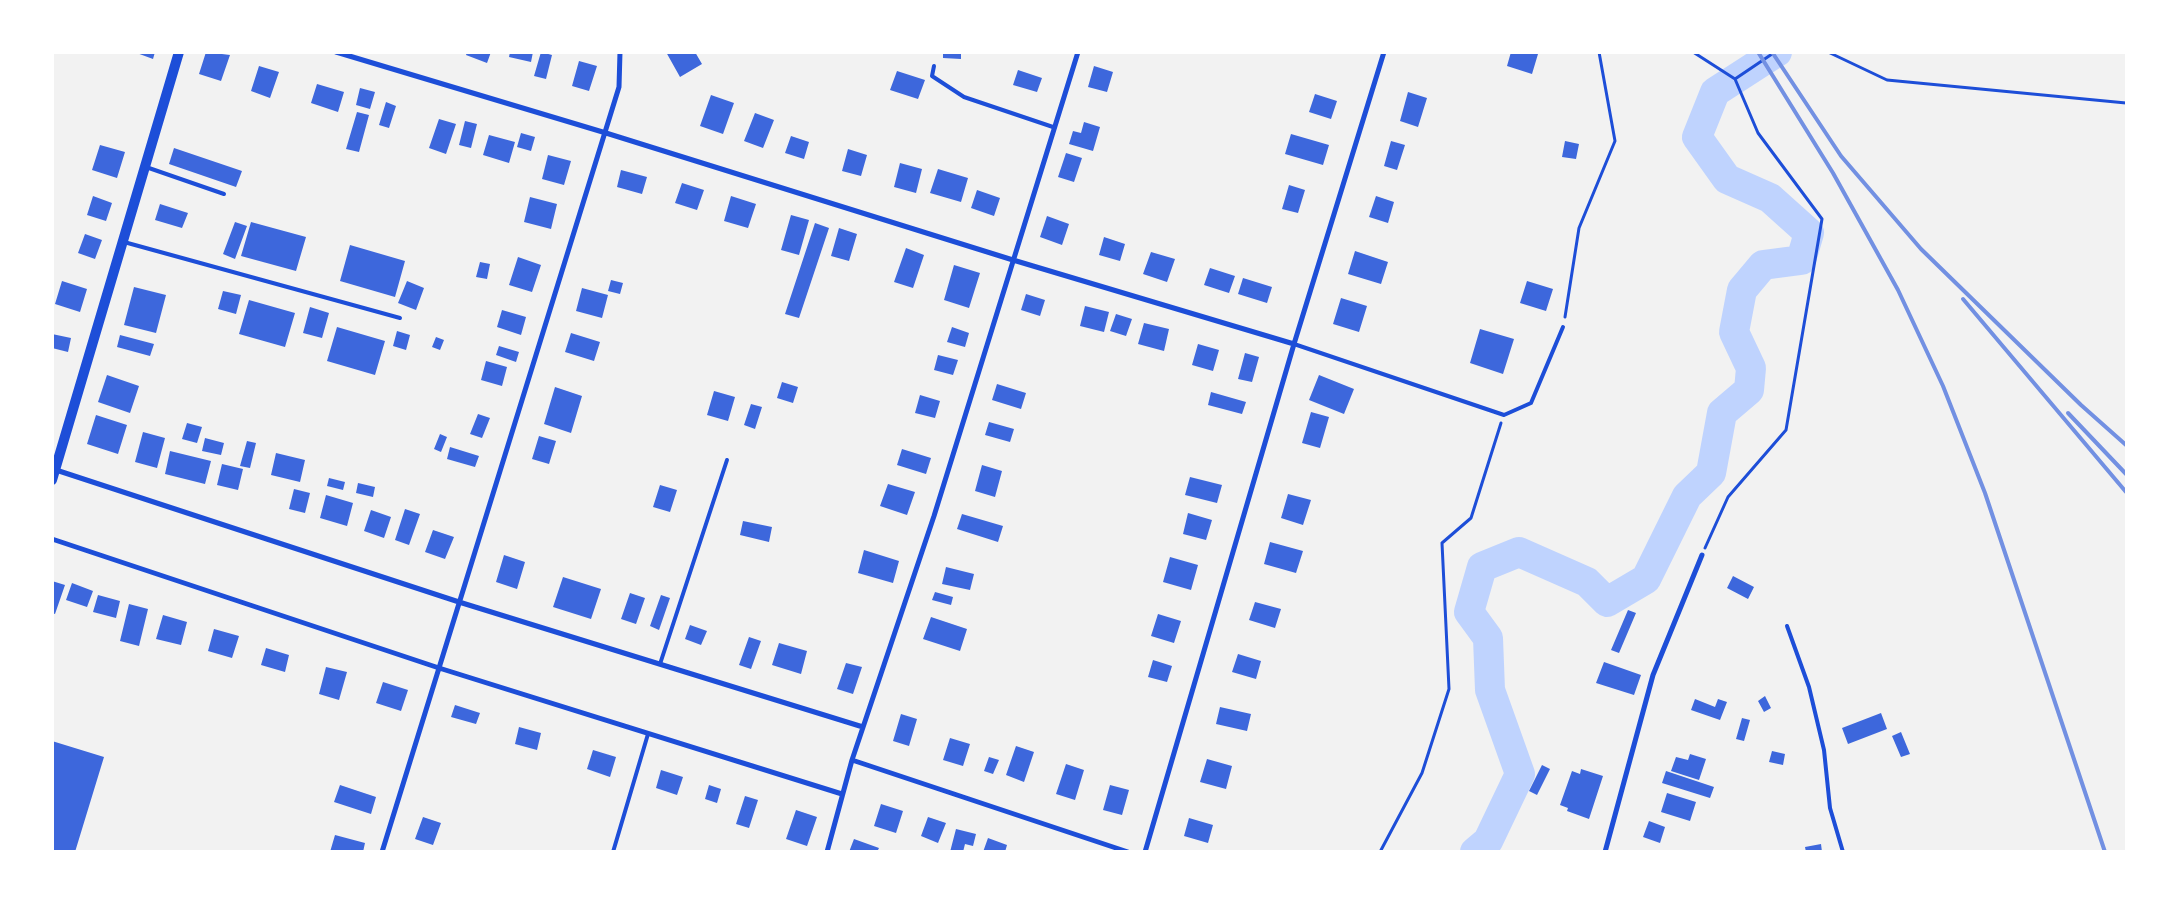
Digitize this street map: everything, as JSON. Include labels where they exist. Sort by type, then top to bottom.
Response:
[{"type":"main road","points":[[54,475],[146,167],[178,52]]},
{"type":"street","points":[[336,52],[606,133],[1013,260],[1294,344]]},
{"type":"street","points":[[382,852],[620,87],[620,52]]},
{"type":"street","points":[[827,852],[852,760],[934,516],[1053,127],[1078,52]]},
{"type":"street","points":[[1145,852],[1294,344],[1384,52]]},
{"type":"street","points":[[54,475],[863,727]]},
{"type":"street","points":[[52,539],[439,668],[842,794]]},
{"type":"street","points":[[1606,852],[1653,675],[1702,555]]},
{"type":"street","points":[[852,760],[1128,852]]},
{"type":"lane","points":[[934,66],[932,76],[964,97],[1053,127]]},
{"type":"lane","points":[[146,167],[224,194]]},
{"type":"lane","points":[[124,242],[400,318]]},
{"type":"lane","points":[[1294,344],[1504,415],[1531,403],[1563,327]]},
{"type":"lane","points":[[660,664],[727,460]]},
{"type":"lane","points":[[1787,626],[1809,687],[1824,750],[1830,808],[1843,852]]},
{"type":"lane","points":[[613,852],[648,734]]},
{"type":"path","points":[[1563,327],[1579,228],[1615,141],[1600,52]]},
{"type":"path","points":[[1693,52],[1735,79],[1758,133],[1822,219],[1786,430],[1728,497],[1702,555]]},
{"type":"path","points":[[1735,79],[1775,52]]},
{"type":"path","points":[[1828,52],[1887,80],[2126,104]]},
{"type":"path","points":[[1380,852],[1422,773],[1449,689],[1442,543],[1471,518],[1504,415]]},
{"type":"building","points":[[134,52],[155,52],[153,59]]},
{"type":"building","points":[[206,52],[230,55],[221,81],[199,74]]},
{"type":"building","points":[[467,52],[491,52],[487,63],[466,55]]},
{"type":"building","points":[[510,52],[533,52],[531,62],[509,57]]},
{"type":"building","points":[[541,52],[552,55],[546,79],[534,76]]},
{"type":"building","points":[[666,52],[695,52],[702,64],[680,77]]},
{"type":"building","points":[[943,52],[961,52],[961,59],[943,58]]},
{"type":"building","points":[[1511,52],[1538,54],[1532,74],[1507,66]]},
{"type":"building","points":[[579,61],[597,66],[589,91],[572,86]]},
{"type":"building","points":[[259,66],[279,72],[270,98],[251,91]]},
{"type":"building","points":[[1094,66],[1113,72],[1107,92],[1088,87]]},
{"type":"building","points":[[1018,70],[1042,78],[1037,92],[1013,85]]},
{"type":"building","points":[[897,71],[925,80],[918,99],[890,90]]},
{"type":"building","points":[[317,84],[344,92],[338,112],[311,103]]},
{"type":"building","points":[[360,88],[375,92],[370,109],[356,105]]},
{"type":"building","points":[[1408,92],[1427,98],[1418,127],[1400,121]]},
{"type":"building","points":[[1315,94],[1337,101],[1331,119],[1309,112]]},
{"type":"building","points":[[711,95],[734,103],[723,134],[700,126]]},
{"type":"building","points":[[386,102],[396,106],[389,128],[379,125]]},
{"type":"building","points":[[357,112],[369,115],[359,152],[346,149]]},
{"type":"building","points":[[755,113],[774,120],[763,148],[744,141]]},
{"type":"building","points":[[439,119],[456,124],[446,154],[429,148]]},
{"type":"building","points":[[465,121],[477,124],[471,148],[459,145]]},
{"type":"building","points":[[1084,122],[1100,127],[1093,151],[1069,144],[1073,131],[1081,133]]},
{"type":"building","points":[[521,133],[535,137],[531,151],[517,147]]},
{"type":"building","points":[[1291,134],[1329,145],[1323,165],[1285,154]]},
{"type":"building","points":[[489,135],[515,142],[509,163],[483,155]]},
{"type":"building","points":[[791,136],[809,142],[804,159],[785,153]]},
{"type":"building","points":[[1391,141],[1405,145],[1397,170],[1384,166]]},
{"type":"building","points":[[1565,141],[1579,144],[1576,159],[1562,157]]},
{"type":"building","points":[[100,145],[125,152],[117,178],[92,170]]},
{"type":"building","points":[[174,148],[242,171],[236,187],[169,164]]},
{"type":"building","points":[[848,149],[867,155],[861,176],[842,171]]},
{"type":"building","points":[[1066,153],[1082,158],[1074,182],[1058,177]]},
{"type":"building","points":[[548,155],[571,161],[564,185],[542,179]]},
{"type":"building","points":[[900,163],[922,169],[916,193],[894,187]]},
{"type":"building","points":[[938,169],[968,178],[961,202],[930,193]]},
{"type":"building","points":[[621,170],[647,177],[642,194],[617,187]]},
{"type":"building","points":[[682,183],[704,190],[697,210],[675,203]]},
{"type":"building","points":[[1289,185],[1305,190],[1298,213],[1282,209]]},
{"type":"building","points":[[977,190],[1000,198],[994,216],[971,208]]},
{"type":"building","points":[[93,196],[112,203],[106,221],[87,215]]},
{"type":"building","points":[[731,196],[756,204],[748,228],[724,221]]},
{"type":"building","points":[[1376,196],[1394,202],[1388,223],[1369,217]]},
{"type":"building","points":[[530,197],[557,204],[551,229],[524,222]]},
{"type":"building","points":[[160,204],[188,213],[182,228],[155,220]]},
{"type":"building","points":[[791,215],[809,220],[799,255],[781,250]]},
{"type":"building","points":[[1047,216],[1069,224],[1062,245],[1040,237]]},
{"type":"building","points":[[235,222],[247,226],[235,259],[223,254]]},
{"type":"building","points":[[251,222],[306,237],[296,271],[241,256]]},
{"type":"building","points":[[815,223],[829,228],[799,318],[785,314]]},
{"type":"building","points":[[839,228],[857,234],[849,261],[831,256]]},
{"type":"building","points":[[85,234],[102,240],[95,259],[78,253]]},
{"type":"building","points":[[1104,237],[1125,244],[1120,261],[1099,255]]},
{"type":"building","points":[[350,245],[405,261],[395,297],[340,281]]},
{"type":"building","points":[[906,248],[924,255],[913,288],[894,282]]},
{"type":"building","points":[[1355,251],[1388,262],[1381,284],[1348,274]]},
{"type":"building","points":[[1151,252],[1175,259],[1167,282],[1143,274]]},
{"type":"building","points":[[518,257],[541,265],[532,292],[509,285]]},
{"type":"building","points":[[480,262],[490,264],[487,279],[476,277]]},
{"type":"building","points":[[954,265],[980,273],[969,308],[944,300]]},
{"type":"building","points":[[1210,268],[1235,276],[1229,293],[1204,285]]},
{"type":"building","points":[[1243,278],[1272,287],[1267,303],[1238,294]]},
{"type":"building","points":[[611,280],[623,283],[620,294],[608,291]]},
{"type":"building","points":[[62,281],[87,289],[80,312],[55,304]]},
{"type":"building","points":[[407,281],[424,288],[416,310],[398,303]]},
{"type":"building","points":[[1527,281],[1553,289],[1546,311],[1520,303]]},
{"type":"building","points":[[134,287],[166,295],[156,333],[124,325]]},
{"type":"building","points":[[582,288],[608,295],[602,318],[576,311]]},
{"type":"building","points":[[223,291],[241,295],[236,314],[218,309]]},
{"type":"building","points":[[1026,294],[1045,300],[1040,316],[1021,310]]},
{"type":"building","points":[[1341,298],[1367,306],[1359,332],[1333,324]]},
{"type":"building","points":[[249,300],[295,313],[285,347],[239,334]]},
{"type":"building","points":[[1085,306],[1109,312],[1104,332],[1080,326]]},
{"type":"building","points":[[310,307],[329,313],[322,338],[303,333]]},
{"type":"building","points":[[502,310],[526,317],[521,335],[497,327]]},
{"type":"building","points":[[1116,314],[1132,319],[1126,336],[1110,331]]},
{"type":"building","points":[[1144,323],[1169,329],[1164,351],[1138,344]]},
{"type":"building","points":[[337,327],[385,341],[375,375],[327,361]]},
{"type":"building","points":[[952,327],[969,333],[965,347],[947,342]]},
{"type":"building","points":[[1480,329],[1514,339],[1503,374],[1470,363]]},
{"type":"building","points":[[397,331],[410,335],[406,350],[393,346]]},
{"type":"building","points":[[571,333],[600,342],[594,361],[565,352]]},
{"type":"building","points":[[52,334],[71,338],[68,352],[52,348]]},
{"type":"building","points":[[120,335],[154,344],[150,356],[117,347]]},
{"type":"building","points":[[436,337],[444,340],[440,350],[432,347]]},
{"type":"building","points":[[1198,344],[1219,350],[1213,371],[1192,365]]},
{"type":"building","points":[[499,346],[519,352],[516,362],[496,355]]},
{"type":"building","points":[[1245,353],[1259,357],[1252,382],[1238,379]]},
{"type":"building","points":[[938,355],[958,360],[953,375],[934,370]]},
{"type":"building","points":[[486,361],[507,367],[502,386],[481,380]]},
{"type":"building","points":[[107,375],[139,386],[130,413],[98,402]]},
{"type":"building","points":[[1319,375],[1354,389],[1344,414],[1309,400]]},
{"type":"building","points":[[782,382],[798,387],[793,403],[777,398]]},
{"type":"building","points":[[997,384],[1026,393],[1021,409],[992,400]]},
{"type":"building","points":[[555,387],[582,396],[571,433],[544,424]]},
{"type":"building","points":[[714,391],[735,397],[728,421],[707,415]]},
{"type":"building","points":[[1211,392],[1246,402],[1242,414],[1208,405]]},
{"type":"building","points":[[920,395],[940,401],[935,418],[915,413]]},
{"type":"building","points":[[751,404],[762,407],[755,429],[744,425]]},
{"type":"building","points":[[1311,412],[1329,417],[1320,448],[1302,443]]},
{"type":"building","points":[[478,414],[490,418],[482,438],[470,434]]},
{"type":"building","points":[[96,415],[127,425],[118,454],[87,444]]},
{"type":"building","points":[[989,422],[1014,429],[1010,442],[985,435]]},
{"type":"building","points":[[187,423],[202,427],[197,443],[182,439]]},
{"type":"building","points":[[143,432],[165,438],[157,468],[135,462]]},
{"type":"building","points":[[440,434],[447,437],[441,452],[434,449]]},
{"type":"building","points":[[539,436],[556,441],[549,464],[532,459]]},
{"type":"building","points":[[205,438],[224,443],[221,455],[202,451]]},
{"type":"building","points":[[247,441],[256,443],[250,468],[240,466]]},
{"type":"building","points":[[450,447],[479,456],[475,467],[447,459]]},
{"type":"building","points":[[902,449],[931,458],[926,474],[897,465]]},
{"type":"building","points":[[170,451],[211,461],[205,484],[165,474]]},
{"type":"building","points":[[276,453],[305,460],[300,482],[271,475]]},
{"type":"building","points":[[222,464],[243,469],[238,490],[217,485]]},
{"type":"building","points":[[982,465],[1002,471],[995,497],[975,491]]},
{"type":"building","points":[[1190,477],[1222,485],[1217,503],[1185,495]]},
{"type":"building","points":[[329,478],[345,482],[343,490],[327,486]]},
{"type":"building","points":[[358,483],[375,487],[373,497],[356,493]]},
{"type":"building","points":[[888,484],[915,492],[907,515],[880,506]]},
{"type":"building","points":[[660,485],[677,490],[670,512],[653,507]]},
{"type":"building","points":[[294,489],[310,493],[305,513],[289,509]]},
{"type":"building","points":[[1288,494],[1311,500],[1303,525],[1281,518]]},
{"type":"building","points":[[326,495],[353,503],[347,526],[320,518]]},
{"type":"building","points":[[405,509],[420,514],[409,545],[395,540]]},
{"type":"building","points":[[371,510],[391,517],[384,538],[364,531]]},
{"type":"building","points":[[1188,513],[1212,520],[1206,540],[1183,534]]},
{"type":"building","points":[[962,514],[1003,526],[998,542],[957,529]]},
{"type":"building","points":[[743,521],[772,527],[769,542],[740,535]]},
{"type":"building","points":[[433,530],[454,537],[445,559],[425,552]]},
{"type":"building","points":[[1270,542],[1303,551],[1296,573],[1264,564]]},
{"type":"building","points":[[864,550],[899,561],[893,583],[858,573]]},
{"type":"building","points":[[504,555],[525,562],[517,589],[496,582]]},
{"type":"building","points":[[1170,557],[1198,565],[1191,590],[1163,582]]},
{"type":"building","points":[[946,567],[974,574],[970,590],[942,584]]},
{"type":"building","points":[[1733,576],[1754,587],[1748,599],[1727,588]]},
{"type":"building","points":[[563,577],[601,589],[591,619],[553,607]]},
{"type":"building","points":[[52,581],[65,585],[55,614],[52,613]]},
{"type":"building","points":[[72,583],[93,591],[87,607],[66,600]]},
{"type":"building","points":[[935,592],[953,597],[951,605],[932,600]]},
{"type":"building","points":[[630,593],[645,598],[636,624],[621,619]]},
{"type":"building","points":[[98,595],[120,601],[116,618],[93,612]]},
{"type":"building","points":[[661,595],[670,598],[659,630],[650,626]]},
{"type":"building","points":[[1255,602],[1281,609],[1275,628],[1249,620]]},
{"type":"building","points":[[129,604],[148,609],[139,646],[120,641]]},
{"type":"building","points":[[1628,610],[1636,613],[1619,653],[1611,650]]},
{"type":"building","points":[[1158,614],[1181,621],[1174,643],[1151,636]]},
{"type":"building","points":[[163,615],[187,622],[181,645],[156,639]]},
{"type":"building","points":[[931,617],[967,629],[960,651],[923,639]]},
{"type":"building","points":[[690,625],[707,631],[701,645],[685,639]]},
{"type":"building","points":[[214,629],[239,636],[232,658],[208,651]]},
{"type":"building","points":[[749,637],[761,641],[751,669],[739,665]]},
{"type":"building","points":[[779,643],[807,651],[801,674],[772,665]]},
{"type":"building","points":[[266,648],[289,655],[285,672],[261,665]]},
{"type":"building","points":[[1238,654],[1261,661],[1256,679],[1232,672]]},
{"type":"building","points":[[1153,660],[1172,666],[1167,682],[1148,677]]},
{"type":"building","points":[[1604,662],[1641,675],[1634,695],[1596,683]]},
{"type":"building","points":[[846,663],[862,667],[853,694],[837,689]]},
{"type":"building","points":[[326,667],[347,672],[339,700],[319,694]]},
{"type":"building","points":[[383,682],[408,690],[401,711],[376,703]]},
{"type":"building","points":[[1765,696],[1771,708],[1764,712],[1758,701]]},
{"type":"building","points":[[1695,699],[1715,707],[1718,699],[1727,702],[1720,720],[1691,710]]},
{"type":"building","points":[[455,705],[480,713],[476,724],[451,717]]},
{"type":"building","points":[[1220,707],[1251,714],[1247,731],[1216,724]]},
{"type":"building","points":[[1881,713],[1887,729],[1848,744],[1842,728]]},
{"type":"building","points":[[901,714],[917,719],[909,746],[893,741]]},
{"type":"building","points":[[1742,718],[1750,720],[1744,741],[1736,739]]},
{"type":"building","points":[[519,727],[541,733],[537,750],[515,744]]},
{"type":"building","points":[[1901,732],[1910,754],[1901,757],[1892,736]]},
{"type":"building","points":[[950,738],[970,744],[963,766],[943,760]]},
{"type":"building","points":[[52,741],[104,757],[75,852],[52,852]]},
{"type":"building","points":[[1016,746],[1034,752],[1024,782],[1006,775]]},
{"type":"building","points":[[593,750],[616,757],[610,777],[587,769]]},
{"type":"building","points":[[1772,751],[1785,754],[1783,765],[1769,762]]},
{"type":"building","points":[[1690,754],[1706,759],[1699,780],[1671,771],[1676,757],[1688,760]]},
{"type":"building","points":[[989,757],[999,760],[993,774],[984,771]]},
{"type":"building","points":[[1207,759],[1232,766],[1226,789],[1200,782]]},
{"type":"building","points":[[1066,764],[1084,770],[1075,800],[1056,794]]},
{"type":"building","points":[[1542,765],[1550,769],[1537,795],[1529,791]]},
{"type":"building","points":[[1581,769],[1603,776],[1589,819],[1567,811],[1568,808],[1560,805],[1572,771],[1580,774]]},
{"type":"building","points":[[661,770],[683,777],[677,795],[656,788]]},
{"type":"building","points":[[1666,771],[1714,787],[1710,798],[1662,783]]},
{"type":"building","points":[[340,785],[376,797],[371,814],[334,802]]},
{"type":"building","points":[[709,785],[721,789],[717,803],[705,799]]},
{"type":"building","points":[[1110,785],[1129,790],[1122,815],[1103,810]]},
{"type":"building","points":[[1667,793],[1696,802],[1690,821],[1661,812]]},
{"type":"building","points":[[745,796],[758,800],[749,828],[736,824]]},
{"type":"building","points":[[881,804],[903,811],[896,833],[874,826]]},
{"type":"building","points":[[796,810],[817,817],[807,846],[786,839]]},
{"type":"building","points":[[423,817],[441,823],[433,845],[415,839]]},
{"type":"building","points":[[928,817],[946,823],[938,843],[921,836]]},
{"type":"building","points":[[1189,818],[1213,825],[1208,843],[1184,836]]},
{"type":"building","points":[[1649,821],[1665,827],[1660,843],[1643,837]]},
{"type":"building","points":[[956,829],[976,834],[973,846],[965,844],[963,852],[950,852]]},
{"type":"building","points":[[335,835],[365,843],[363,852],[330,852]]},
{"type":"building","points":[[988,838],[1007,845],[1005,852],[983,852]]},
{"type":"building","points":[[854,839],[879,848],[877,852],[849,852]]},
{"type":"building","points":[[1821,844],[1822,852],[1806,852],[1805,847]]},
{"type":"waterway","points":[[1475,852],[1488,841],[1520,774],[1490,690],[1488,638],[1469,612],[1482,567],[1519,552],[1587,582],[1607,602],[1646,579],[1687,496],[1711,473],[1722,413],[1749,390],[1751,368],[1734,332],[1742,290],[1763,265],[1801,260],[1809,233],[1770,198],[1727,179],[1697,137],[1715,92],[1777,52]]},
{"type":"railway","points":[[1758,52],[1833,173],[1898,290],[1943,386],[1985,493],[2105,852]]},
{"type":"railway","points":[[1772,52],[1841,156],[1921,249],[2081,405],[2126,445]]},
{"type":"railway","points":[[1963,299],[2126,492]]},
{"type":"railway","points":[[2068,413],[2126,474]]}]
